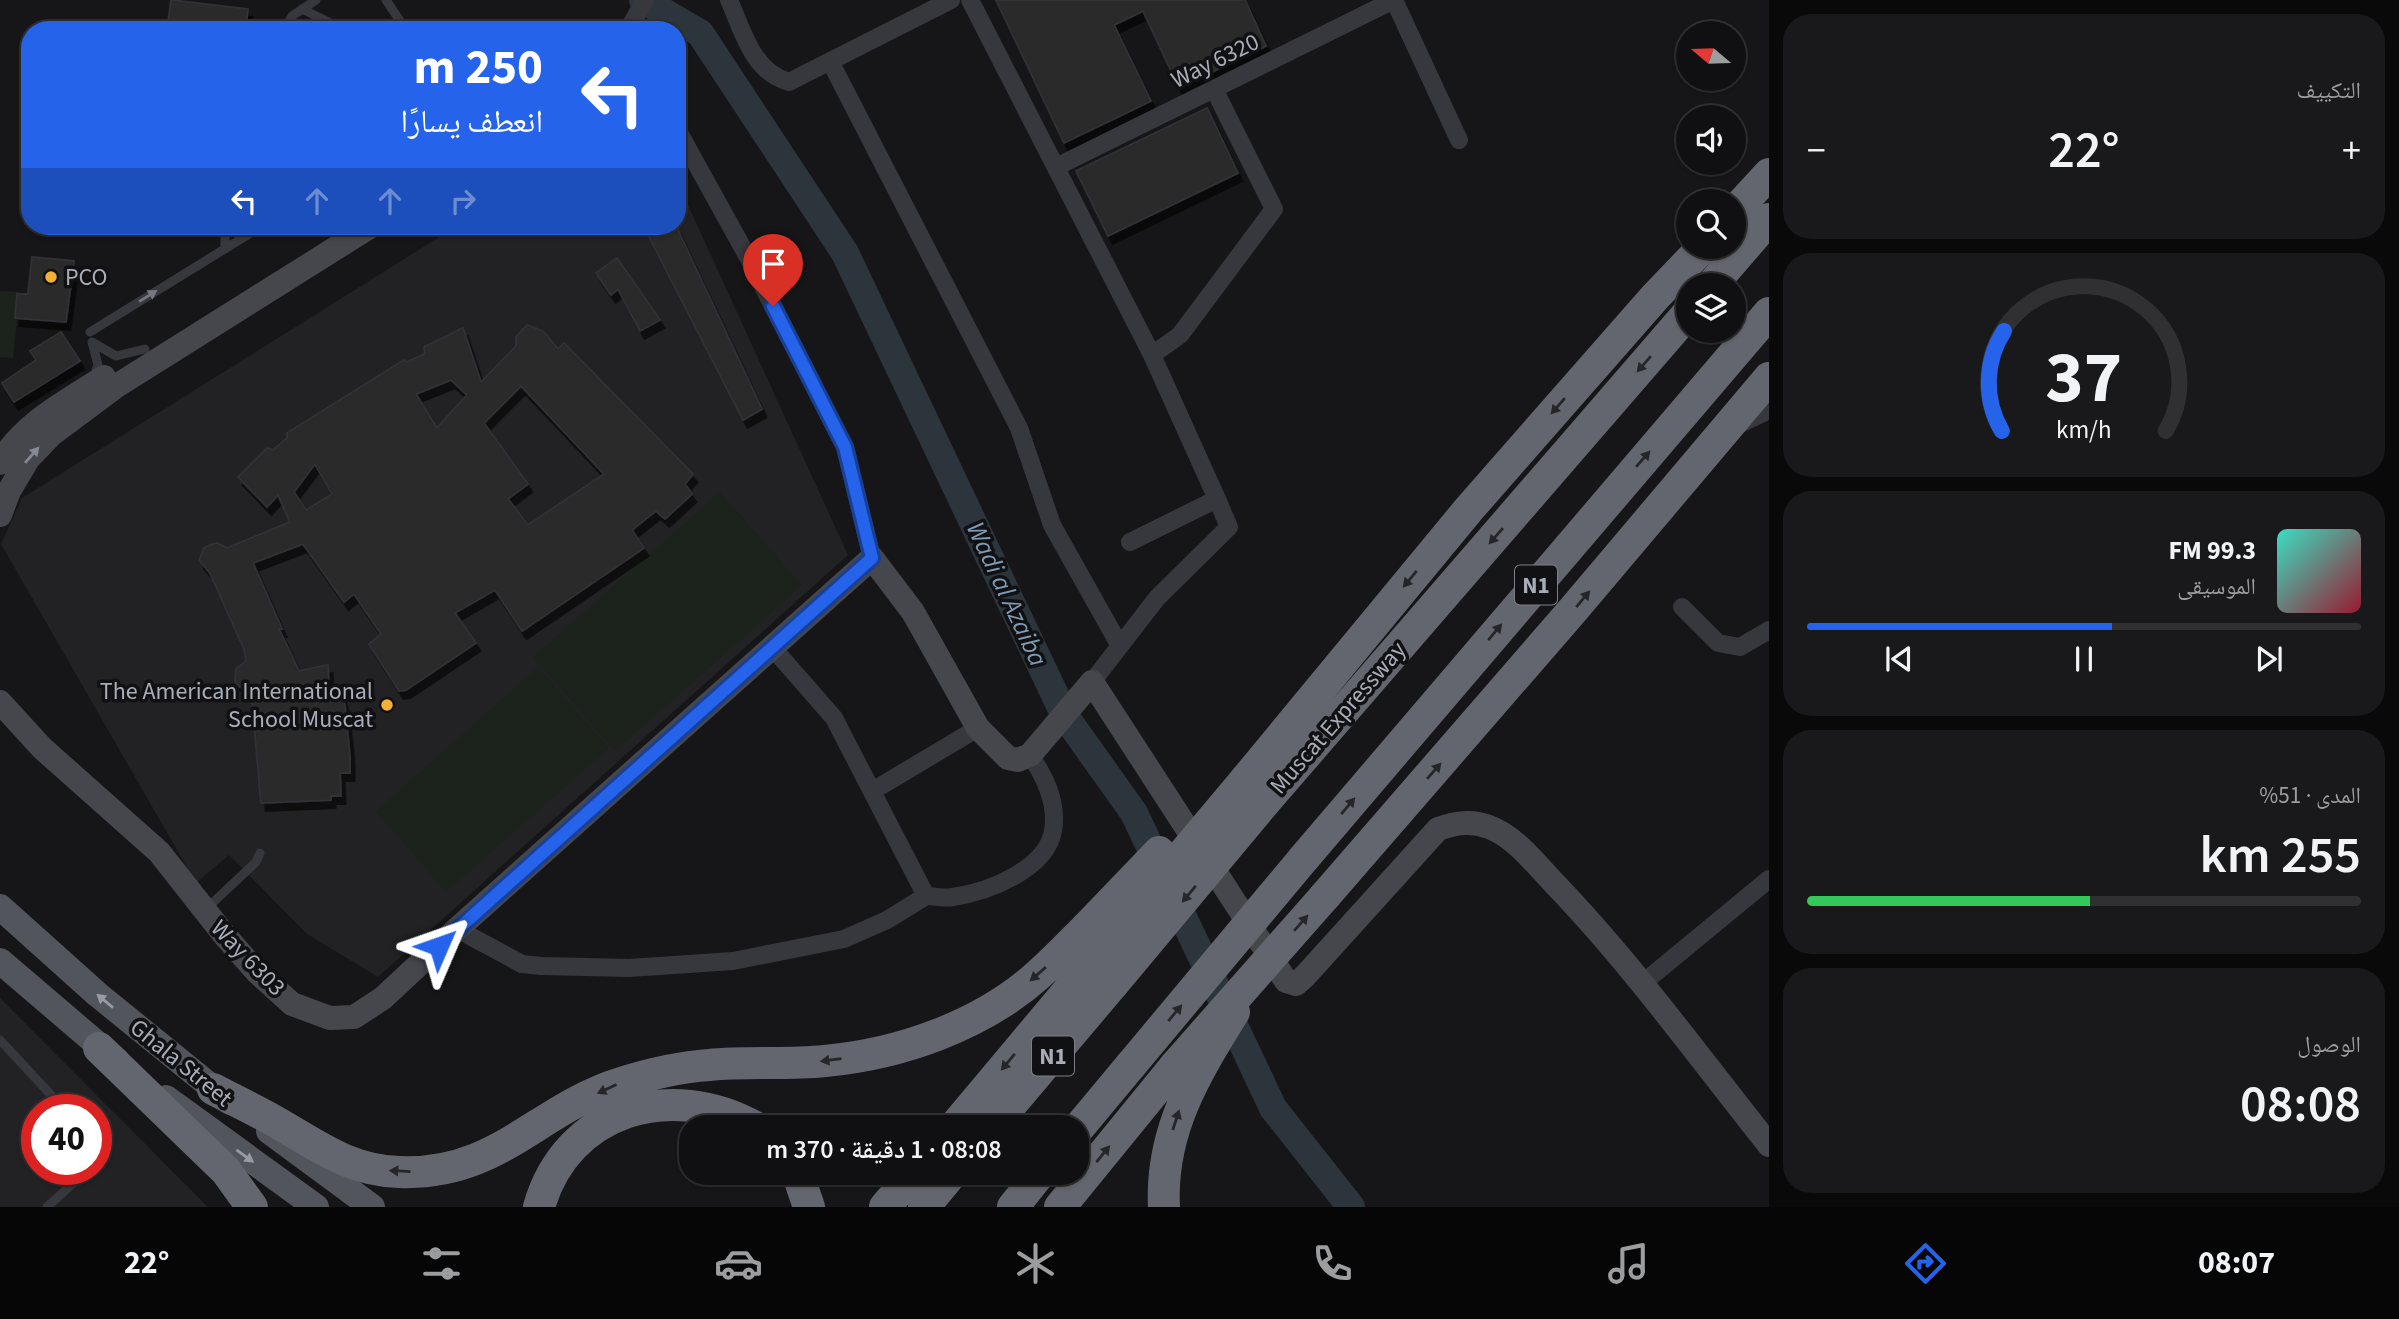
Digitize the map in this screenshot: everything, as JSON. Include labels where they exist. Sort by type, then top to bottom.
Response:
[{"type":"highway","points":[[1746,199],[1769,174]]},
{"type":"highway","points":[[1722,273],[1769,219]]},
{"type":"highway","points":[[963,1115],[1093,940],[1249,784],[1347,654],[1576,386],[1692,259]]},
{"type":"highway","name":"N1","points":[[1089,1115],[1304,858],[1769,313]]},
{"type":"highway","name":"Muscat Expressway","points":[[1002,1115],[1113,984],[1249,784],[1676,326]]},
{"type":"highway","points":[[1060,1207],[1182,1074],[1260,970],[1573,610],[1769,378]]},
{"type":"highway","points":[[213,1089],[272,1119],[328,1155],[350,1163],[398,1172],[462,1166],[494,1153],[592,1096],[638,1078],[709,1065],[826,1061],[884,1050],[941,1032],[987,1010],[1093,940]]},
{"type":"highway","points":[[99,1048],[226,1171],[252,1207]]},
{"type":"highway","points":[[1164,1207],[1167,1152],[1182,1074]]},
{"type":"highway","points":[[538,1207],[548,1181],[569,1149],[587,1132],[629,1112],[651,1106],[692,1104],[732,1115]]},
{"type":"highway","points":[[801,1185],[809,1207]]},
{"type":"highway","points":[[885,1207],[904,1185]]},
{"type":"highway","points":[[924,1207],[942,1185]]},
{"type":"highway","points":[[1013,1207],[1031,1185]]},
{"type":"main road","name":"Ghala Street","points":[[0,907],[97,994],[213,1089],[372,1207]]},
{"type":"main road","name":"Ghala Street","points":[[0,961],[99,1048],[316,1207]]},
{"type":"street","points":[[633,21],[645,0]]},
{"type":"street","points":[[729,0],[756,59],[773,77],[789,82],[951,0]]},
{"type":"street","points":[[686,145],[749,259],[845,447],[872,558],[913,612],[978,728],[1008,758],[1018,760],[1030,755],[1157,598],[1229,527],[1152,355],[1058,166],[970,0]]},
{"type":"street","points":[[1394,0],[1459,140]]},
{"type":"street","name":"Way 6320","points":[[1058,166],[1394,0]]},
{"type":"street","points":[[831,61],[1019,428],[1052,526],[1120,646]]},
{"type":"street","points":[[1152,355],[1180,335],[1274,209],[1214,89]]},
{"type":"street","points":[[0,463],[23,433],[86,388],[327,235]]},
{"type":"street","points":[[0,515],[9,491],[27,459],[51,435],[118,385],[356,235]]},
{"type":"street","points":[[1723,432],[1769,410]]},
{"type":"street","points":[[1130,542],[1217,499]]},
{"type":"street","name":"Way 6303","points":[[0,702],[42,748],[159,852],[204,911],[258,973],[292,1004],[330,1018],[354,1017],[368,1010],[872,558]]},
{"type":"street","points":[[1682,607],[1718,643],[1740,647],[1769,630]]},
{"type":"street","points":[[772,647],[834,718],[874,790],[926,896]]},
{"type":"street","points":[[1091,682],[1286,981],[1296,984],[1305,976],[1438,829],[1456,823],[1475,823],[1506,836],[1593,924],[1766,1137]]},
{"type":"street","points":[[874,790],[978,728]]},
{"type":"street","points":[[457,929],[522,964],[629,968],[733,961],[844,939],[887,920],[926,896],[952,898],[987,887],[1018,873],[1042,854],[1053,832],[1052,802],[1044,775],[1030,755]]},
{"type":"street","points":[[1643,983],[1769,879]]},
{"type":"lane","points":[[289,21],[292,16],[316,0]]},
{"type":"lane","points":[[386,0],[400,21]]},
{"type":"lane","points":[[302,9],[325,21]]},
{"type":"lane","points":[[225,235],[225,249]]},
{"type":"lane","points":[[90,332],[248,235]]},
{"type":"lane","points":[[86,388],[98,365],[92,342],[116,356],[145,349]]},
{"type":"lane","points":[[204,911],[256,862],[260,853]]},
{"type":"lane","points":[[0,1040],[50,1094]]},
{"type":"lane","points":[[47,1207],[71,1185]]},
{"type":"shaded area","name":"The American International School Muscat","points":[[686,201],[848,555],[378,977],[307,934],[229,855],[196,883],[1,544],[22,498],[443,235],[686,235]]},
{"type":"shaded area","points":[[0,291],[20,292],[13,358],[0,357]]},
{"type":"shaded area","points":[[720,492],[802,585],[615,751],[533,657]]},
{"type":"shaded area","points":[[538,667],[609,748],[446,892],[376,811]]},
{"type":"shaded area","points":[[0,998],[96,1094],[21,1094],[21,1185],[112,1185],[112,1111],[208,1207],[0,1207]]},
{"type":"building","points":[[171,0],[248,9],[246,21],[168,21]]},
{"type":"building","points":[[996,0],[1245,0],[1266,46],[1179,88],[1143,11],[1114,25],[1151,101],[1064,143]]},
{"type":"building","points":[[1207,108],[1238,173],[1108,236],[1076,171]]},
{"type":"building","points":[[648,235],[680,235],[762,409],[743,420]]},
{"type":"building","name":"PCO","points":[[32,257],[74,261],[66,322],[15,318],[17,294],[28,294]]},
{"type":"building","points":[[617,258],[660,320],[640,331],[618,289],[611,295],[596,273]]},
{"type":"building","points":[[527,325],[543,331],[558,349],[564,343],[693,474],[685,484],[692,494],[665,519],[656,511],[632,530],[644,548],[522,631],[495,590],[455,613],[476,643],[406,690],[399,691],[369,644],[381,634],[354,594],[344,602],[303,544],[253,563],[299,671],[328,665],[329,693],[341,694],[345,706],[350,757],[350,773],[340,773],[341,796],[331,796],[331,800],[261,803],[251,689],[240,687],[235,681],[236,669],[246,661],[244,649],[210,573],[199,560],[204,548],[210,545],[217,543],[227,548],[290,522],[278,495],[267,507],[238,477],[267,448],[273,450],[287,438],[287,433],[404,360],[407,362],[425,354],[424,347],[463,328],[481,382],[516,346],[516,337]],"holes":[[[451,380],[467,395],[437,428],[416,394]],[[521,386],[604,474],[528,525],[508,499],[528,484],[484,423]],[[315,464],[332,494],[306,510],[294,492]]]},
{"type":"building","points":[[61,332],[80,361],[14,402],[2,383],[36,360],[30,351]]},
{"type":"waterway","name":"Wadi al Azaiba","points":[[643,0],[679,21]]},
{"type":"waterway","name":"Wadi al Azaiba","points":[[686,25],[700,33],[845,253],[1065,716],[1134,813],[1273,1108],[1351,1207]]},
{"type":"place","name":"PCO","points":[[51,277]]},
{"type":"place","name":"The American International School Muscat","points":[[387,705]]},
{"type":"route","points":[[439,946],[872,558],[845,447],[773,306]]}]
